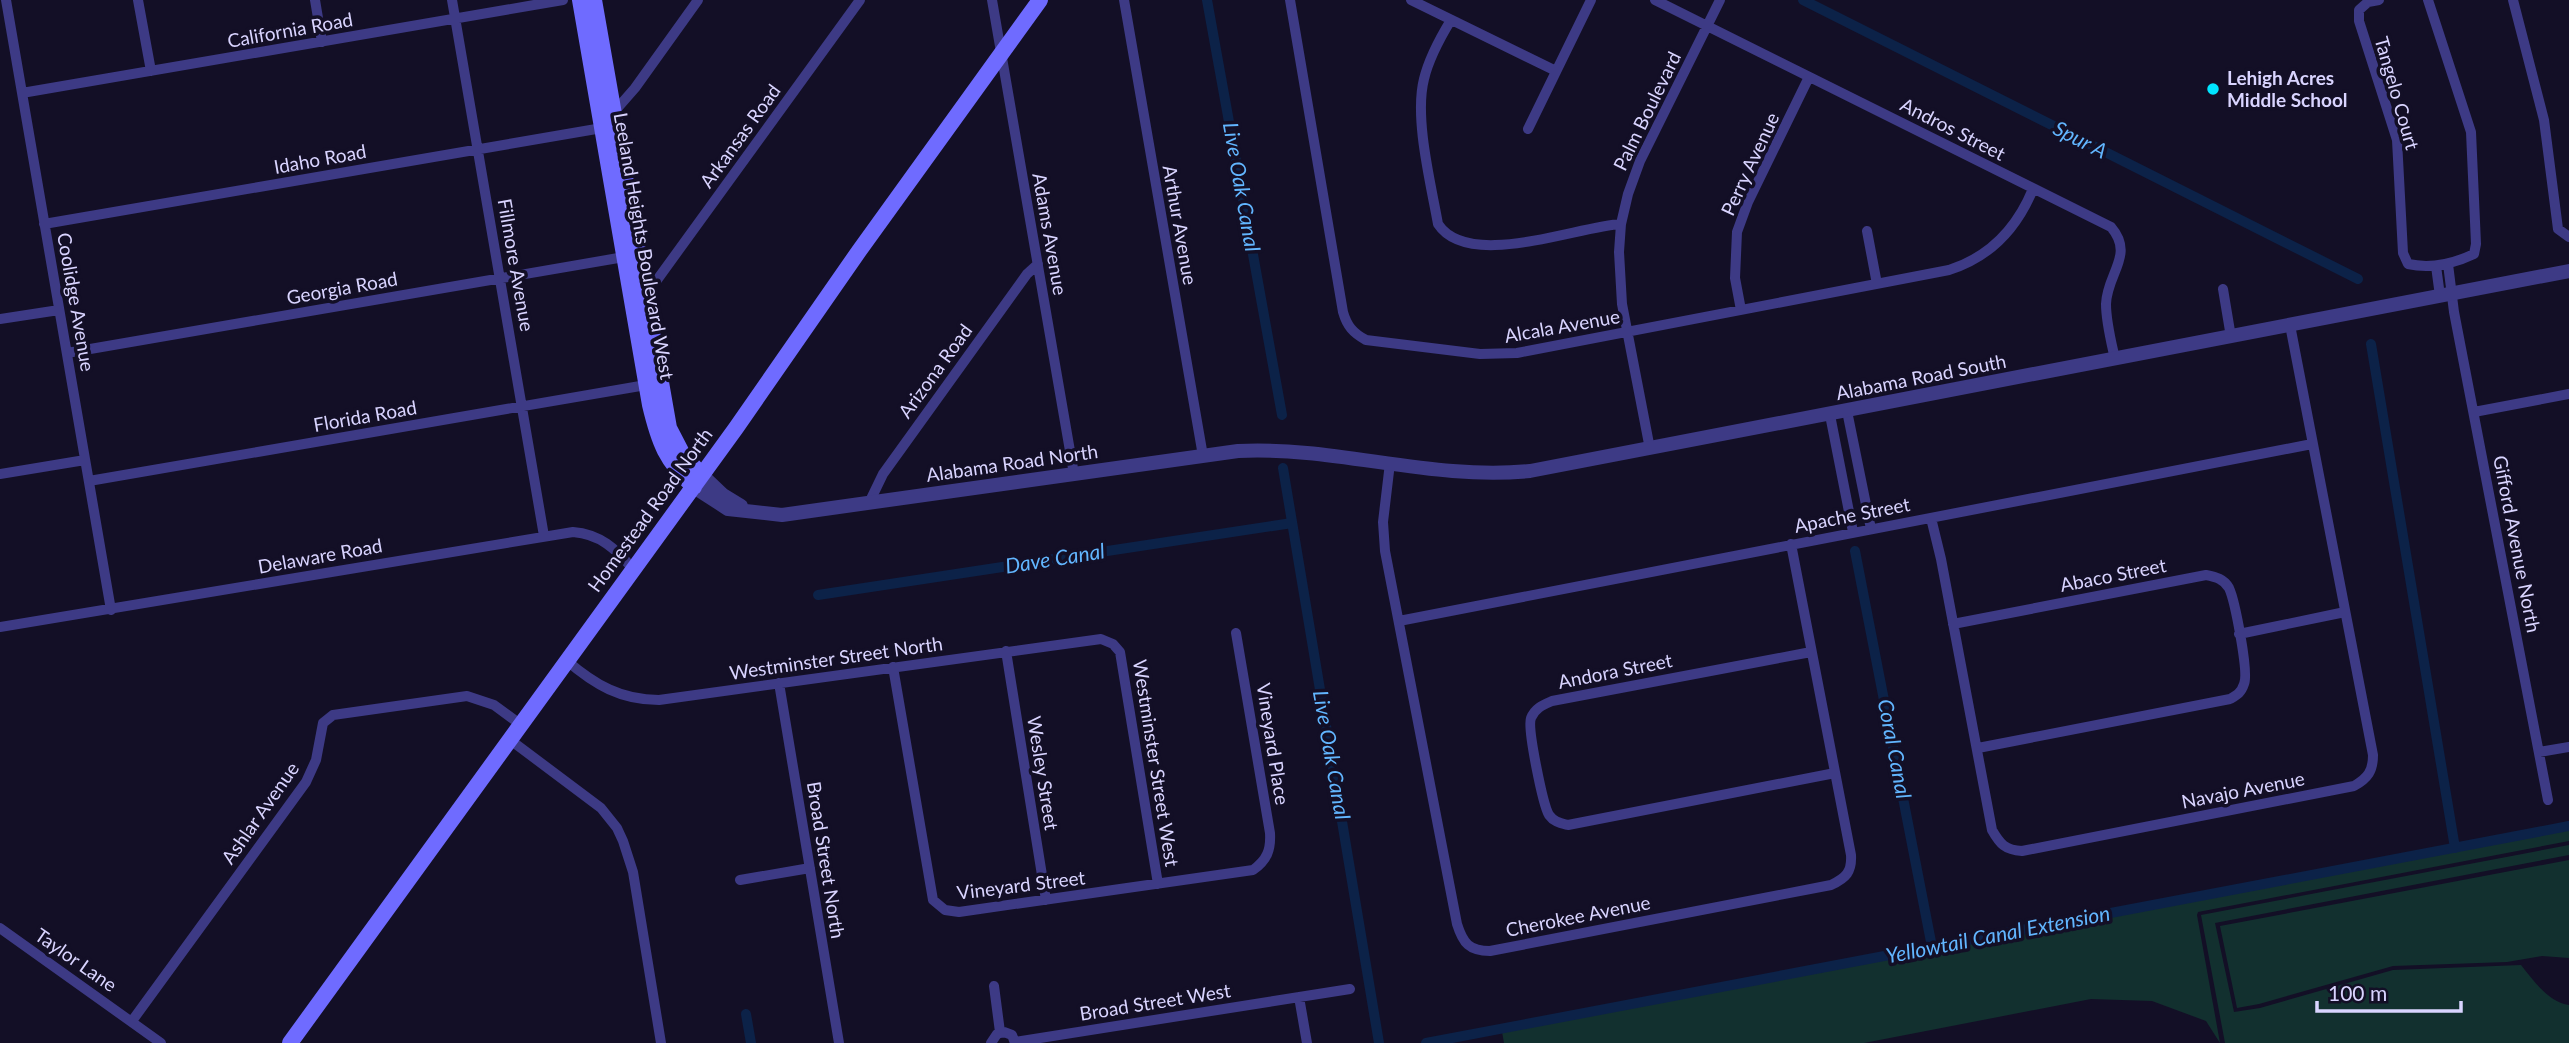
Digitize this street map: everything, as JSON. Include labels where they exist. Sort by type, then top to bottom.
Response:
[{"type":"main road","name":"Leeland Heights Boulevard West","points":[[579,0],[653,418],[674,469],[698,481]]},
{"type":"main road","name":"Leeland Heights Boulevard West","points":[[594,0],[669,428],[698,481]]},
{"type":"main road","name":"Homestead Road North","points":[[290,1043],[698,481],[1040,0]]},
{"type":"street","name":"Coolidge Avenue","points":[[6,0],[111,610]]},
{"type":"street","points":[[138,0],[151,71]]},
{"type":"street","points":[[315,0],[322,42]]},
{"type":"street","name":"Fillmore Avenue","points":[[452,0],[544,536]]},
{"type":"street","name":"California Road","points":[[22,93],[563,0]]},
{"type":"street","points":[[614,112],[650,68],[698,0]]},
{"type":"street","name":"Arkansas Road","points":[[644,289],[657,280],[860,0]]},
{"type":"street","name":"Adams Avenue","points":[[992,0],[1074,474]]},
{"type":"street","name":"Arthur Avenue","points":[[1124,0],[1203,456]]},
{"type":"street","name":"Alcala Avenue","points":[[1290,0],[1343,312],[1354,334],[1366,340],[1480,354],[1503,354],[1547,348],[1949,270],[1973,261],[2006,235],[2033,188]]},
{"type":"street","points":[[1411,0],[1556,71]]},
{"type":"street","points":[[1528,129],[1591,0]]},
{"type":"street","name":"Andros Street","points":[[1655,0],[2111,227],[2120,238],[2122,250],[2106,302],[2115,359]]},
{"type":"street","name":"Palm Boulevard","points":[[1650,449],[1620,281],[1621,224],[1640,161],[1720,0]]},
{"type":"street","name":"Tangelo Court","points":[[2379,0],[2368,2],[2360,10],[2359,21],[2396,141],[2403,253],[2408,264],[2423,267],[2442,265]]},
{"type":"street","points":[[2428,0],[2471,132],[2476,244],[2474,254],[2442,265],[2446,295]]},
{"type":"street","points":[[2513,0],[2544,120],[2558,229],[2569,237]]},
{"type":"street","points":[[1451,20],[1428,65],[1421,108],[1438,225],[1444,234],[1465,243],[1493,245],[1621,224]]},
{"type":"street","name":"Perry Avenue","points":[[1741,310],[1735,278],[1737,232],[1748,202],[1810,77]]},
{"type":"street","name":"Idaho Road","points":[[44,224],[603,128]]},
{"type":"street","points":[[1867,231],[1877,284]]},
{"type":"street","name":"Georgia Road","points":[[67,353],[624,257]]},
{"type":"street","name":"Arizona Road","points":[[869,503],[889,465],[1027,274],[1038,264]]},
{"type":"street","name":"Alabama Road South","points":[[1278,450],[1458,472],[1510,473],[1830,415],[2569,271]]},
{"type":"street","points":[[2223,289],[2231,337]]},
{"type":"street","name":"Gifford Avenue North","points":[[2446,295],[2454,312],[2548,800]]},
{"type":"street","points":[[0,319],[59,310]]},
{"type":"street","name":"Navajo Avenue","points":[[1931,518],[1954,624],[1992,830],[1999,844],[2011,850],[2022,851],[2354,786],[2366,779],[2373,767],[2373,755],[2290,325]]},
{"type":"street","name":"Florida Road","points":[[89,481],[646,385]]},
{"type":"street","points":[[2474,412],[2569,394]]},
{"type":"street","points":[[1847,411],[1871,529]]},
{"type":"street","points":[[1830,415],[1853,532]]},
{"type":"street","name":"Apache Street","points":[[1399,621],[2312,444]]},
{"type":"street","name":"Alabama Road North","points":[[698,481],[751,513],[788,515],[1238,451],[1278,450]]},
{"type":"street","points":[[0,474],[85,460]]},
{"type":"street","name":"Cherokee Avenue","points":[[1390,463],[1384,498],[1383,537],[1457,924],[1467,946],[1476,951],[1490,951],[1831,885],[1844,880],[1852,868],[1851,855],[1791,544]]},
{"type":"street","name":"Delaware Road","points":[[0,627],[573,532],[600,538],[618,551],[633,569]]},
{"type":"street","name":"Abaco Street","points":[[1954,624],[2206,575],[2219,577],[2228,587],[2239,634],[2246,682],[2240,693],[2230,699],[1978,748]]},
{"type":"street","points":[[2239,634],[2345,612]]},
{"type":"street","name":"Vineyard Place","points":[[1236,633],[1270,833],[1265,861]]},
{"type":"street","name":"Westminster Street North","points":[[566,660],[586,677],[610,691],[644,700],[672,699],[1101,639],[1113,644],[1118,650]]},
{"type":"street","name":"Westminster Street West","points":[[1118,650],[1137,747],[1157,884]]},
{"type":"street","name":"Wesley Street","points":[[1006,651],[1046,900]]},
{"type":"street","name":"Andora Street","points":[[1811,652],[1552,701],[1538,708],[1530,719],[1535,757],[1547,813],[1555,822],[1568,825],[1835,773]]},
{"type":"street","name":"Vineyard Street","points":[[893,667],[933,901],[945,910],[959,912],[1253,870],[1265,861]]},
{"type":"street","name":"Broad Street North","points":[[779,683],[839,1043]]},
{"type":"street","name":"Ashlar Avenue","points":[[132,1021],[306,782],[316,760],[323,723],[333,715],[467,696],[494,705],[520,724]]},
{"type":"street","points":[[509,739],[590,799],[610,819],[623,841],[633,872],[661,1043]]},
{"type":"street","points":[[2539,752],[2569,747]]},
{"type":"street","points":[[740,880],[810,868]]},
{"type":"street","name":"Taylor Lane","points":[[0,928],[132,1021]]},
{"type":"street","points":[[994,986],[1000,1032]]},
{"type":"street","name":"Broad Street West","points":[[1015,1043],[1350,989]]},
{"type":"street","points":[[1299,997],[1307,1043]]},
{"type":"street","points":[[132,1021],[161,1043]]},
{"type":"street","points":[[991,1043],[1000,1032],[1008,1033],[1015,1043]]},
{"type":"green space","points":[[2569,824],[2569,841],[2198,912],[2220,1043],[2206,1021],[2152,1001],[2091,999],[1864,1043],[1504,1043],[1501,1026]]},
{"type":"green space","points":[[2569,845],[2569,855],[2215,923],[2234,1012],[2260,1008],[2393,970],[2521,965],[2548,995],[2569,1005],[2569,1043],[2225,1043],[2201,915]]},
{"type":"green space","points":[[2569,860],[2569,958],[2542,956],[2507,962],[2393,966],[2237,1008],[2220,926]]},
{"type":"waterway","name":"Live Oak Canal","points":[[1207,0],[1282,415]]},
{"type":"waterway","name":"Spur A","points":[[1803,0],[2358,279]]},
{"type":"waterway","points":[[2371,344],[2455,848]]},
{"type":"waterway","name":"Live Oak Canal","points":[[1283,468],[1379,1043]]},
{"type":"waterway","name":"Dave Canal","points":[[818,595],[1292,523]]},
{"type":"waterway","name":"Coral Canal","points":[[1855,551],[1932,947]]},
{"type":"waterway","name":"Yellowtail Canal Extension","points":[[1426,1043],[2569,826]]},
{"type":"waterway","points":[[746,1014],[751,1043]]},
{"type":"place","name":"Lehigh Acres Middle School","points":[[2213,89]]}]
